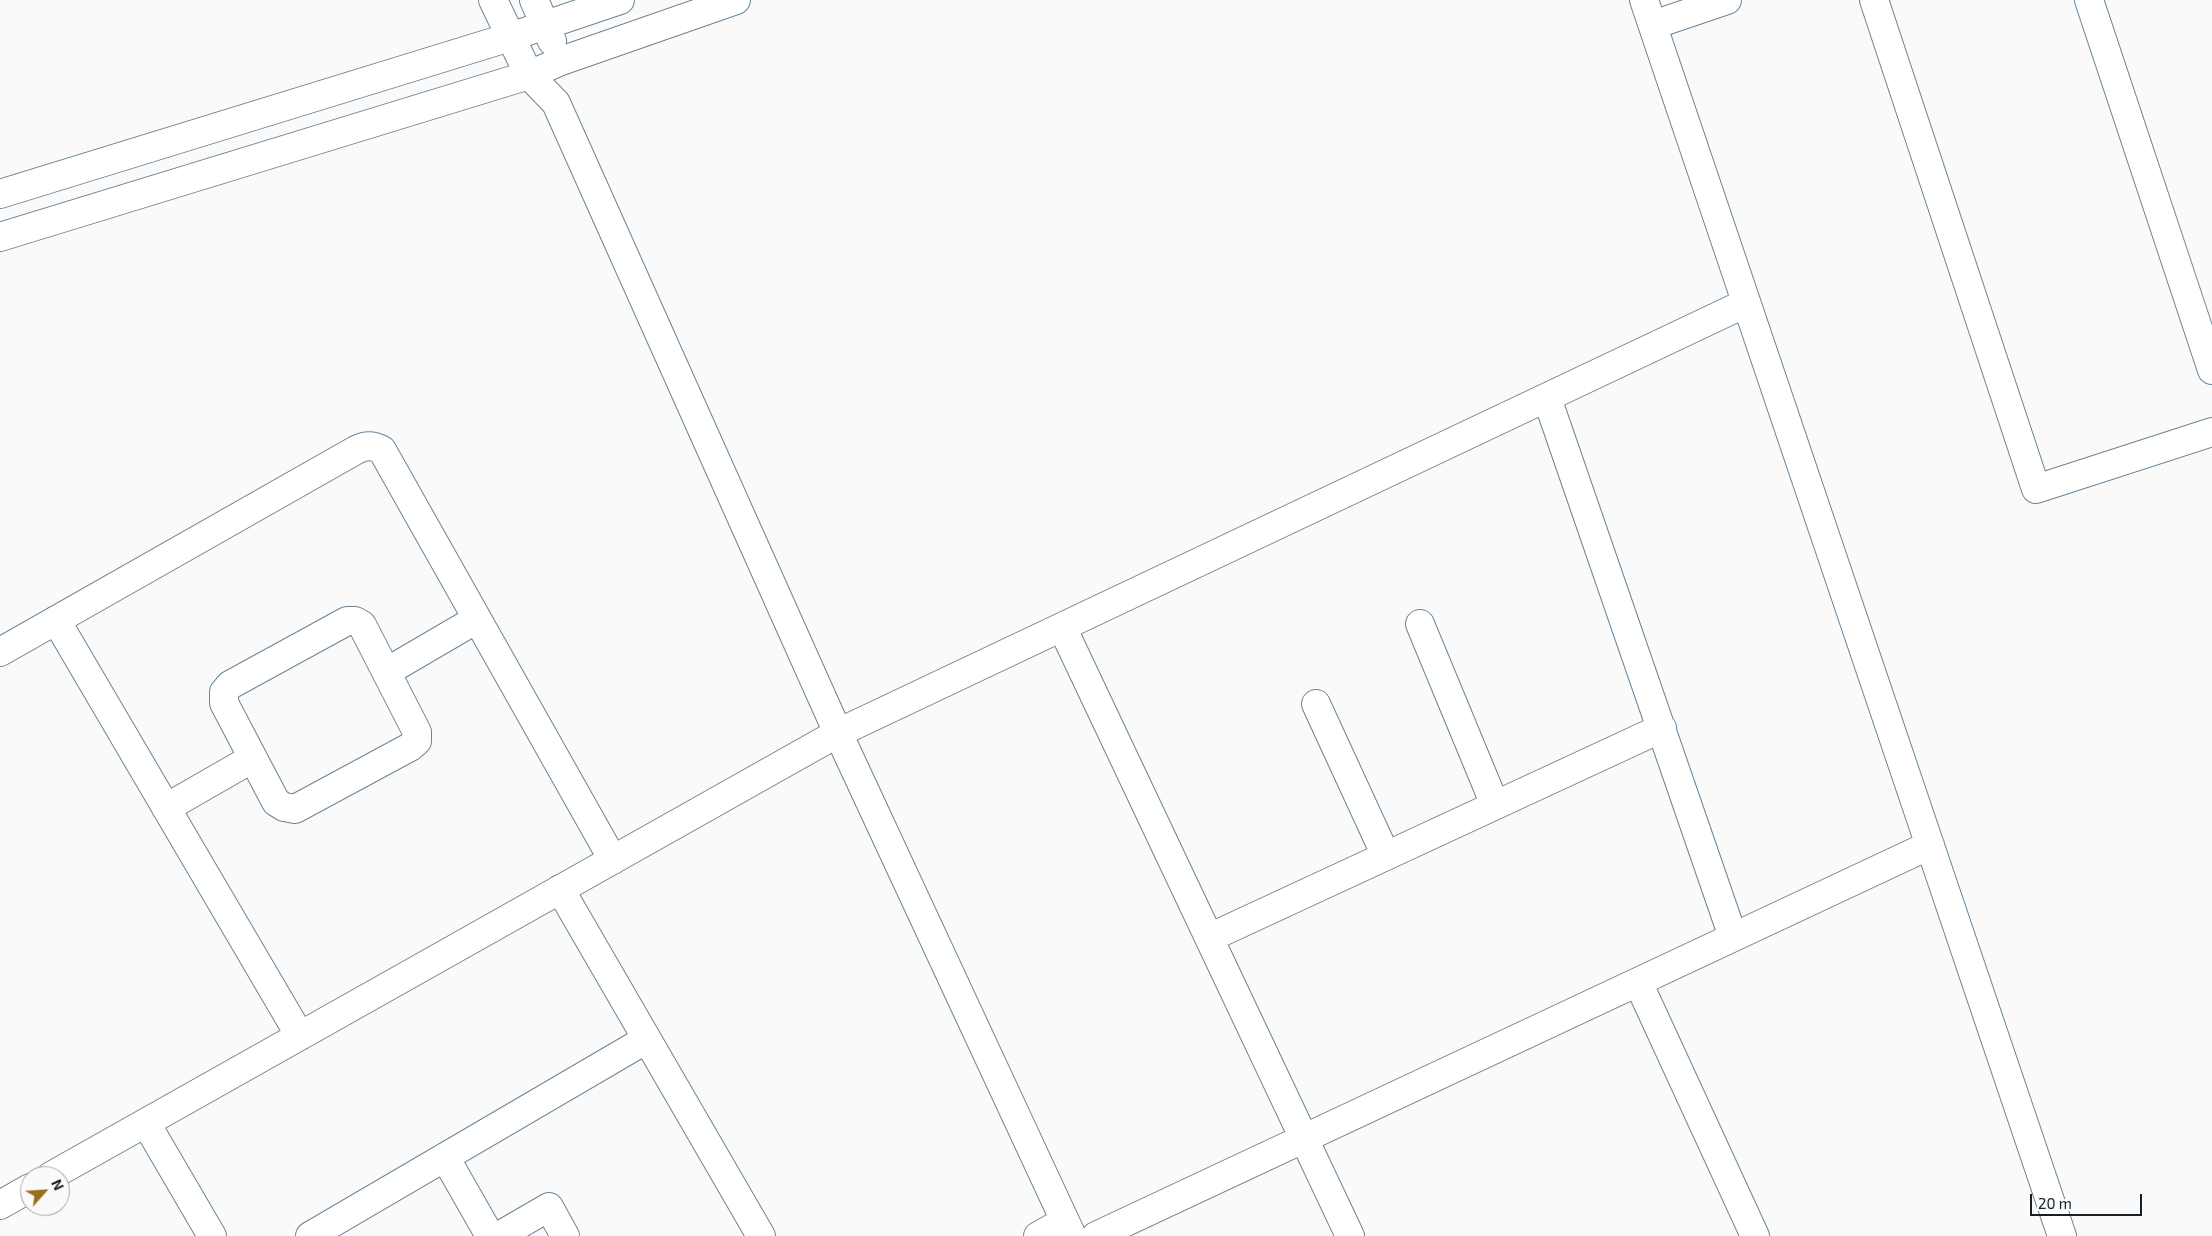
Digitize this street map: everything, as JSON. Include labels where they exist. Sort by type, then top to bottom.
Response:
[{"type":"street","points":[[493,0],[529,75],[556,103],[838,733],[1068,1228],[1038,1236]]},
{"type":"street","points":[[534,0],[561,61],[556,103]]},
{"type":"street","points":[[0,194],[510,37],[620,0]]},
{"type":"street","points":[[0,236],[529,75],[561,61],[736,0]]},
{"type":"street","points":[[1644,0],[2062,1236]]},
{"type":"street","points":[[1653,25],[1727,0]]},
{"type":"street","points":[[1874,0],[2036,489],[2212,432]]},
{"type":"street","points":[[2089,0],[2212,370]]},
{"type":"street","points":[[69,1166],[838,733],[1746,303]]},
{"type":"street","points":[[1548,398],[1733,937]]},
{"type":"street","points":[[0,652],[356,450],[369,446],[382,450],[613,860]]},
{"type":"street","points":[[388,672],[477,619]]},
{"type":"street","points":[[56,620],[300,1036]]},
{"type":"street","points":[[347,621],[355,621],[362,625],[388,672],[417,732],[417,741],[410,747],[295,809],[284,807],[276,802],[224,703],[224,692],[230,685],[347,621]]},
{"type":"street","points":[[1420,624],[1495,806]]},
{"type":"street","points":[[1062,627],[1350,1236]]},
{"type":"street","points":[[1316,704],[1386,856]]},
{"type":"street","points":[[1209,938],[1662,728]]},
{"type":"street","points":[[166,808],[253,758]]},
{"type":"street","points":[[1096,1236],[1930,845]]},
{"type":"street","points":[[560,889],[760,1236]]},
{"type":"street","points":[[1638,982],[1755,1236]]},
{"type":"street","points":[[310,1236],[647,1039]]},
{"type":"street","points":[[146,1123],[212,1236]]},
{"type":"street","points":[[445,1157],[490,1236]]},
{"type":"street","points":[[0,1205],[20,1194]]},
{"type":"street","points":[[499,1236],[549,1207],[566,1236]]}]
